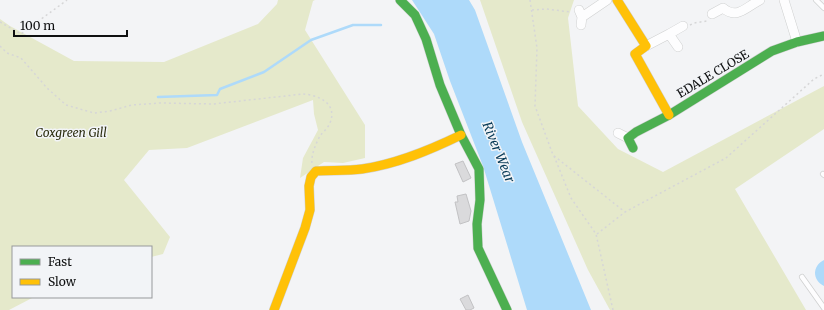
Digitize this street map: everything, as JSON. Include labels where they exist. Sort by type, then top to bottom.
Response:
[{"type":"street","points":[[400,0],[415,15],[426,39],[440,85],[461,135],[479,169],[480,200],[477,224],[478,248],[507,310]]},
{"type":"street","points":[[581,18],[607,0]]},
{"type":"street","points":[[617,0],[646,46]]},
{"type":"street","points":[[712,14],[722,4],[728,12],[734,14],[760,0]]},
{"type":"street","points":[[787,1],[796,42]]},
{"type":"street","points":[[669,115],[634,54],[683,26]]},
{"type":"street","points":[[669,34],[678,47]]},
{"type":"street","name":"EDALE CLOSE","points":[[628,138],[636,132],[669,115],[772,51],[796,42],[824,36]]},
{"type":"street","points":[[618,133],[628,138],[633,148]]},
{"type":"street","points":[[274,310],[306,228],[310,210],[309,186],[311,177],[316,171],[361,169],[386,165],[432,148],[461,135]]},
{"type":"lane","points":[[816,0],[824,8]]},
{"type":"lane","points":[[802,277],[823,305]]},
{"type":"path","points":[[0,22],[22,34],[67,0]]},
{"type":"path","points":[[532,10],[546,9],[573,12],[581,18]]},
{"type":"path","points":[[683,26],[686,27],[694,23],[712,20],[712,14]]},
{"type":"path","points":[[0,46],[7,53],[21,58],[47,88],[66,105],[94,113],[110,111],[132,104],[213,104],[303,94],[310,94],[323,99],[329,105],[331,114],[330,123],[319,138],[312,157],[312,162],[316,171]]},
{"type":"path","points":[[553,155],[570,198],[596,234],[613,310]]},
{"type":"path","points":[[596,234],[625,212]]},
{"type":"green space","name":"Coxgreen Gill","points":[[278,0],[315,0],[313,1],[305,30],[365,125],[365,158],[343,163],[324,162],[300,178],[303,158],[318,130],[314,114],[313,100],[187,148],[149,150],[124,180],[170,237],[163,254],[152,257],[152,246],[12,246],[12,298],[32,298],[9,310],[0,310],[0,19],[74,61],[164,62],[258,24],[277,4]]},
{"type":"green space","points":[[480,0],[574,0],[568,18],[578,106],[618,149],[663,172],[824,86],[824,129],[735,189],[806,310],[610,310],[588,270],[522,122]]},
{"type":"water","name":"River Wear","points":[[412,0],[469,0],[475,10],[522,142],[591,310],[527,310],[483,166],[450,81],[434,34]]},
{"type":"water","points":[[824,260],[824,286],[817,280],[815,273],[817,266]]},
{"type":"building","points":[[463,161],[471,178],[463,182],[455,164]]},
{"type":"building","points":[[466,194],[471,211],[469,221],[460,224],[455,202],[458,202],[457,196]]},
{"type":"building","points":[[468,295],[474,308],[466,310],[460,299]]},
{"type":"waterway","name":"Coxgreen Gill","points":[[158,97],[217,95],[220,89],[264,72],[311,40],[353,25],[381,25]]},
{"type":"traffic: fast","points":[[400,0],[415,15],[426,39],[440,85],[461,135],[479,169],[480,200],[477,224],[478,248],[507,310]]},
{"type":"traffic: fast","points":[[633,148],[628,138],[636,132],[669,115],[772,51],[797,42],[824,36]]},
{"type":"traffic: slow","points":[[617,0],[646,46],[635,54],[669,115]]},
{"type":"traffic: slow","points":[[274,310],[305,228],[310,210],[309,186],[311,177],[316,171],[356,170],[388,164],[425,151],[461,135]]}]
